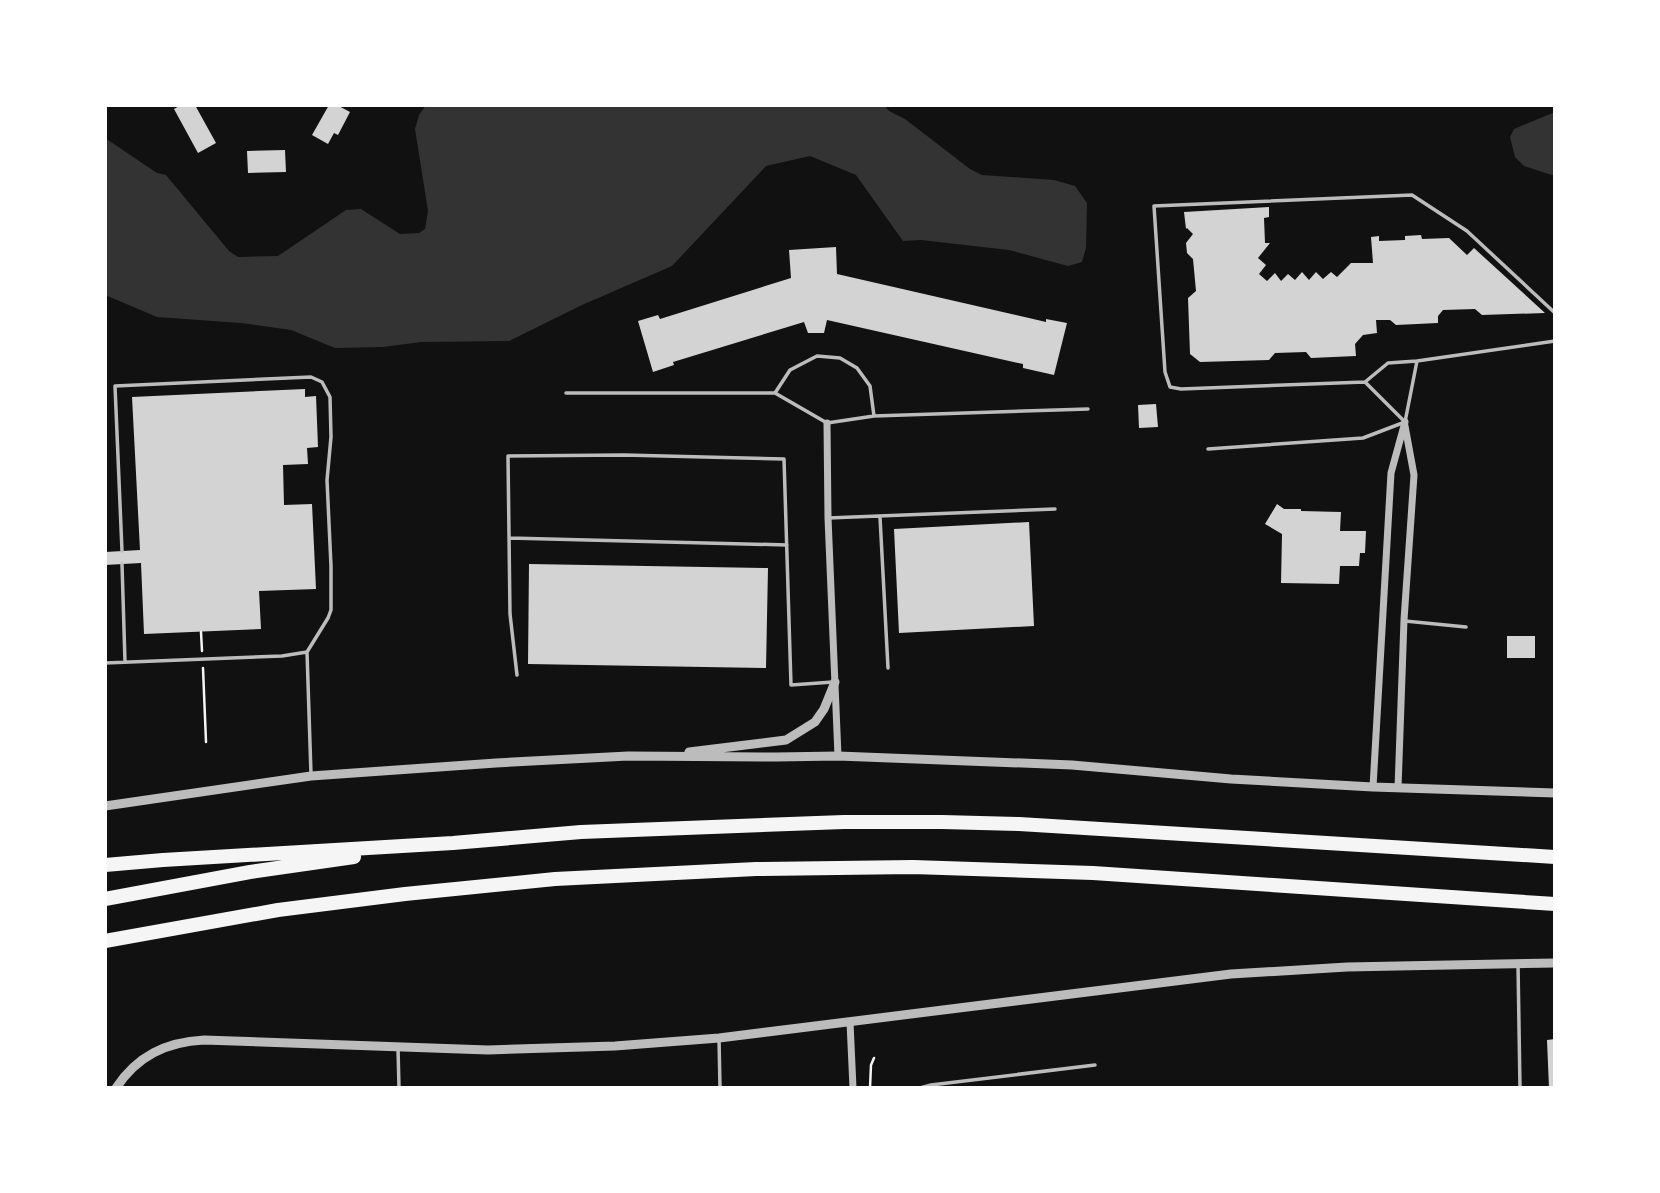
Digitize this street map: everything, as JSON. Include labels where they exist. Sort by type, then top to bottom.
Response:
[{"type":"highway","points":[[105,864],[453,843],[581,832],[844,822],[1019,824],[1555,857]]},
{"type":"highway","points":[[105,899],[250,872],[453,843]]},
{"type":"highway","points":[[105,940],[278,910],[405,894],[555,879],[756,869],[913,867],[1079,872],[1555,904]]},
{"type":"street","points":[[1398,788],[1404,621],[1414,475],[1405,422]]},
{"type":"street","points":[[1373,787],[1391,473],[1405,422]]},
{"type":"street","points":[[827,423],[828,518],[838,756]]},
{"type":"street","points":[[648,757],[786,740],[815,722],[824,709],[835,682]]},
{"type":"street","points":[[108,805],[311,776],[496,763],[648,757],[838,756],[1072,765],[1231,779],[1555,793]]},
{"type":"street","points":[[116,1088],[146,1057],[166,1046],[184,1041],[488,1050],[588,1047],[719,1038],[1231,974],[1347,967],[1555,963]]},
{"type":"street","points":[[850,1022],[853,1088]]},
{"type":"lane","points":[[1555,313],[1467,230],[1412,195],[1154,206],[1165,372],[1170,387],[1181,390],[1365,382],[1388,363],[1555,341]]},
{"type":"lane","points":[[775,393],[790,370],[817,356],[840,358],[857,368],[870,386],[874,416]]},
{"type":"lane","points":[[1405,422],[1417,360]]},
{"type":"lane","points":[[122,551],[115,386],[311,377],[322,382],[330,397],[331,437],[327,480],[331,610],[307,652],[311,776]]},
{"type":"lane","points":[[1365,382],[1405,422]]},
{"type":"lane","points":[[566,393],[775,393],[827,423],[874,416],[1088,409]]},
{"type":"lane","points":[[1208,449],[1363,438],[1405,422]]},
{"type":"lane","points":[[517,675],[510,614],[508,456],[734,457],[784,459],[791,685],[835,682]]},
{"type":"lane","points":[[828,518],[1055,509]]},
{"type":"lane","points":[[880,517],[888,668]]},
{"type":"lane","points":[[508,538],[787,545]]},
{"type":"lane","points":[[122,564],[125,662]]},
{"type":"lane","points":[[1404,621],[1466,626]]},
{"type":"lane","points":[[105,663],[282,656],[307,652]]},
{"type":"lane","points":[[1518,964],[1520,1088]]},
{"type":"lane","points":[[719,1038],[720,1088]]},
{"type":"lane","points":[[398,1048],[400,1088]]},
{"type":"lane","points":[[920,1088],[1095,1065]]},
{"type":"path","points":[[201,632],[206,742]]},
{"type":"path","points":[[870,1088],[874,1058]]},
{"type":"shaded area","points":[[426,105],[884,105],[982,175],[1054,180],[1075,186],[1087,203],[1086,248],[1082,262],[1068,266],[1009,250],[921,240],[903,241],[856,175],[810,156],[766,166],[672,266],[582,305],[509,341],[421,342],[383,347],[335,348],[291,330],[241,323],[157,317],[105,295],[105,138],[157,173],[166,175],[229,251],[238,257],[278,256],[346,210],[361,209],[400,234],[419,233],[425,229],[428,211],[415,129],[419,115]]},
{"type":"shaded area","points":[[1555,112],[1555,176],[1524,166],[1515,157],[1510,137],[1514,129]]},
{"type":"building","points":[[181,105],[195,105],[216,143],[198,153],[174,109]]},
{"type":"building","points":[[329,105],[337,105],[350,112],[338,135],[334,133],[328,144],[312,135]]},
{"type":"building","points":[[285,150],[286,172],[248,173],[247,151]]},
{"type":"building","points":[[1269,207],[1269,217],[1264,218],[1265,243],[1270,243],[1258,258],[1266,265],[1259,274],[1267,281],[1275,273],[1281,281],[1288,274],[1295,280],[1302,272],[1309,280],[1316,272],[1323,279],[1331,272],[1337,277],[1351,263],[1373,263],[1371,237],[1379,236],[1379,241],[1405,240],[1405,236],[1421,235],[1422,239],[1449,238],[1467,255],[1474,248],[1545,313],[1482,315],[1475,309],[1443,310],[1438,316],[1438,323],[1396,325],[1390,320],[1376,320],[1377,333],[1363,335],[1355,344],[1356,356],[1311,358],[1306,352],[1275,353],[1269,360],[1200,362],[1190,354],[1188,298],[1196,291],[1193,259],[1187,253],[1186,243],[1193,234],[1186,229],[1184,212]]},
{"type":"building","points":[[836,247],[837,274],[1046,322],[1046,319],[1067,323],[1054,375],[1023,368],[1023,364],[827,320],[824,333],[808,333],[804,322],[673,362],[674,365],[653,372],[638,321],[658,315],[660,319],[791,278],[789,250]]},
{"type":"building","points":[[305,389],[305,397],[316,396],[318,447],[307,448],[308,464],[283,465],[284,505],[312,504],[316,589],[259,591],[261,629],[144,634],[141,563],[105,565],[105,552],[140,550],[132,397]]},
{"type":"building","points":[[1156,404],[1158,427],[1139,428],[1138,405]]},
{"type":"building","points":[[1277,504],[1284,509],[1341,512],[1340,531],[1366,531],[1365,553],[1360,553],[1359,566],[1340,566],[1339,584],[1281,583],[1282,534],[1265,524]]},
{"type":"building","points":[[1029,522],[1034,626],[899,633],[894,529]]},
{"type":"building","points":[[529,564],[768,568],[766,668],[528,664]]},
{"type":"building","points":[[1507,636],[1535,636],[1535,658],[1507,658]]},
{"type":"building","points":[[1555,1039],[1555,1088],[1549,1088],[1547,1040]]}]
